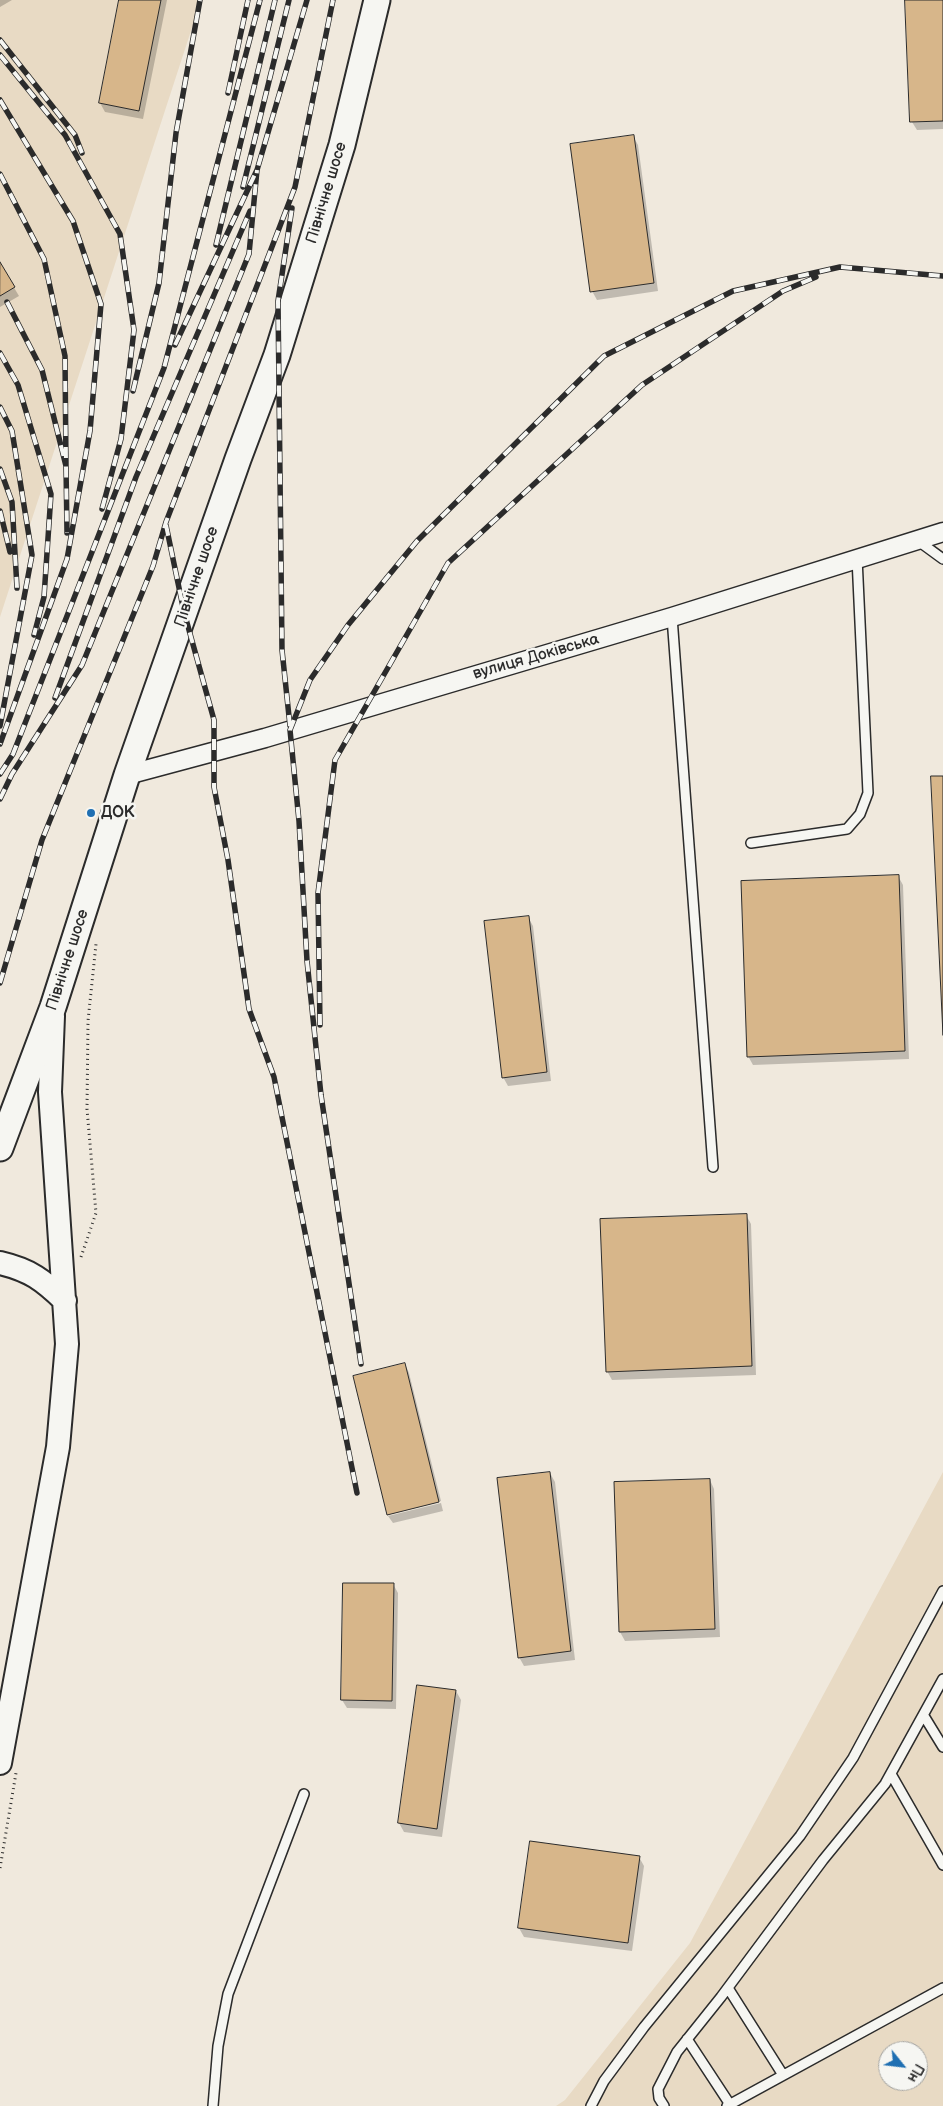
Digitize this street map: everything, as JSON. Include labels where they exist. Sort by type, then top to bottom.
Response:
[{"type":"main road","name":"Північне шосе","points":[[0,1148],[53,1007],[127,775],[277,354],[342,145],[377,0]]},
{"type":"street","name":"вулиця Доківська","points":[[127,775],[265,738],[672,617],[943,532]]},
{"type":"street","points":[[0,1763],[58,1447],[67,1344],[50,1092],[53,1007]]},
{"type":"street","points":[[0,1263],[25,1270],[42,1279],[65,1301]]},
{"type":"lane","points":[[917,540],[943,559]]},
{"type":"lane","points":[[751,844],[847,829],[860,814],[868,793],[857,558]]},
{"type":"lane","points":[[672,617],[713,1167]]},
{"type":"lane","points":[[592,2106],[604,2082],[644,2027],[800,1836],[853,1758],[943,1591]]},
{"type":"lane","points":[[664,2106],[659,2098],[658,2089],[677,2052],[891,1774],[943,1680]]},
{"type":"lane","points":[[924,1716],[943,1747]]},
{"type":"lane","points":[[891,1774],[943,1865]]},
{"type":"lane","points":[[214,2106],[218,2046],[228,1994],[304,1794]]},
{"type":"lane","points":[[728,1988],[783,2075]]},
{"type":"lane","points":[[687,2039],[729,2105],[943,1988]]},
{"type":"path","points":[[79,1263],[96,1213],[87,1109],[88,1021],[97,939]]},
{"type":"shaded area","points":[[0,0],[201,0],[0,617]]},
{"type":"shaded area","points":[[943,1472],[943,2106],[556,2106],[565,2100],[690,1943]]},
{"type":"building","points":[[119,0],[161,0],[139,111],[99,103]]},
{"type":"building","points":[[905,0],[943,0],[943,121],[910,122]]},
{"type":"building","points":[[634,135],[654,283],[590,292],[570,144]]},
{"type":"building","points":[[0,262],[15,287],[0,296]]},
{"type":"building","points":[[931,776],[943,776],[943,1035]]},
{"type":"building","points":[[899,875],[905,1051],[747,1057],[741,881]]},
{"type":"building","points":[[529,916],[547,1072],[502,1078],[484,921]]},
{"type":"building","points":[[747,1214],[752,1366],[606,1372],[600,1219]]},
{"type":"building","points":[[405,1363],[439,1502],[387,1515],[353,1376]]},
{"type":"building","points":[[550,1472],[571,1651],[518,1658],[497,1478]]},
{"type":"building","points":[[710,1479],[715,1629],[619,1632],[614,1482]]},
{"type":"building","points":[[343,1583],[394,1583],[392,1701],[341,1700]]},
{"type":"building","points":[[417,1685],[456,1690],[437,1829],[398,1823]]},
{"type":"building","points":[[530,1841],[640,1856],[628,1943],[518,1928]]},
{"type":"railway","points":[[133,391],[159,283],[176,133],[200,0]]},
{"type":"railway","points":[[228,93],[248,0]]},
{"type":"railway","points":[[0,774],[13,754],[164,368],[260,0]]},
{"type":"railway","points":[[216,245],[275,0]]},
{"type":"railway","points":[[243,187],[289,0]]},
{"type":"railway","points":[[175,345],[257,170],[307,0]]},
{"type":"railway","points":[[0,983],[42,840],[153,566],[166,522],[295,187],[333,0]]},
{"type":"railway","points":[[0,40],[75,135],[82,153]]},
{"type":"railway","points":[[0,55],[65,135],[120,234],[134,330],[121,439],[102,509]]},
{"type":"railway","points":[[0,100],[73,221],[101,304],[90,431],[67,559],[0,744]]},
{"type":"railway","points":[[0,799],[12,774],[82,665],[249,254],[257,170]]},
{"type":"railway","points":[[0,174],[44,259],[65,356],[66,466]]},
{"type":"railway","points":[[290,726],[282,650],[278,301],[292,208]]},
{"type":"railway","points":[[55,698],[136,477],[250,211]]},
{"type":"railway","points":[[361,1364],[321,1095],[307,961],[299,821],[290,730],[310,680],[348,625],[417,541],[604,356],[733,291],[840,267],[943,276]]},
{"type":"railway","points":[[320,1025],[318,893],[335,760],[448,563],[642,385],[783,291],[816,277]]},
{"type":"railway","points":[[7,302],[42,370],[66,466],[67,533]]},
{"type":"railway","points":[[0,353],[18,385],[51,494],[44,597],[34,635]]},
{"type":"railway","points":[[0,407],[12,431],[32,555],[0,726]]},
{"type":"railway","points":[[0,469],[12,502],[17,588]]},
{"type":"railway","points":[[0,511],[10,552]]},
{"type":"railway","points":[[166,525],[184,612],[214,720],[214,787],[228,860],[249,1009],[274,1077],[357,1493]]},
{"type":"place","name":"ДОК","points":[[91,813]]}]
